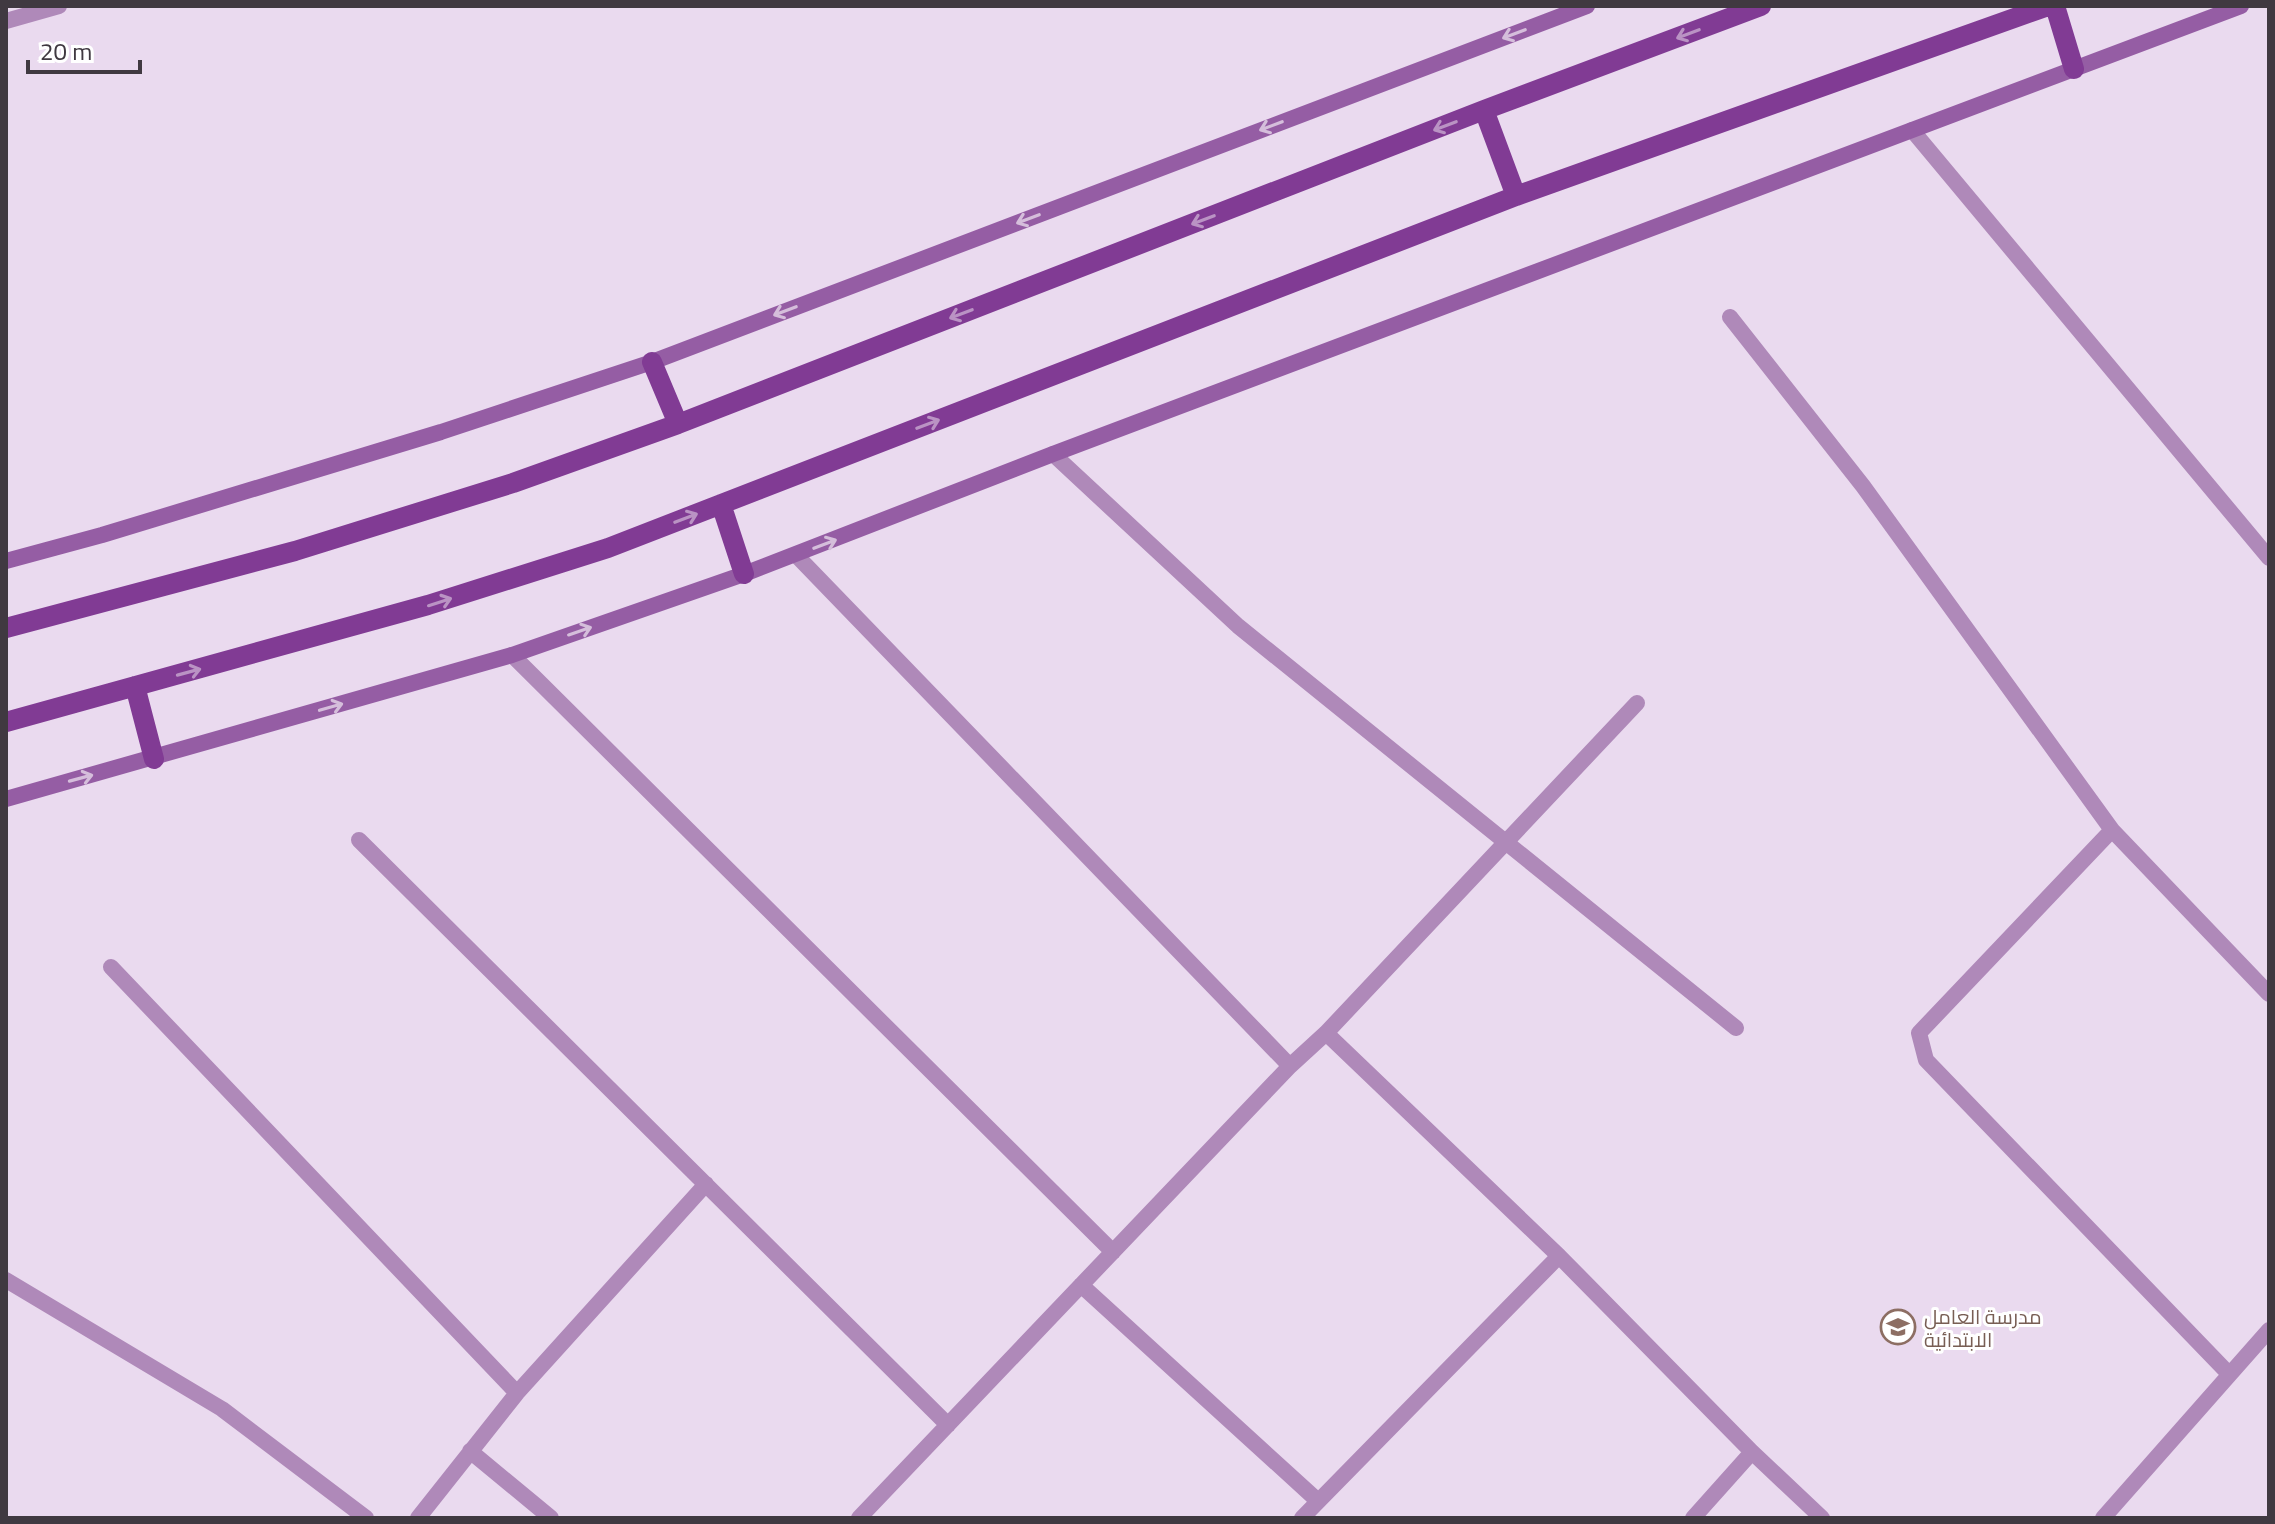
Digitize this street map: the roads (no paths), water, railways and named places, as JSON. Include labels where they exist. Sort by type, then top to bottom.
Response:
[{"type":"main road","points":[[6,628],[295,551],[513,483],[678,424],[1484,110],[1761,6]]},
{"type":"main road","points":[[6,722],[428,605],[608,548],[1516,196],[2048,6]]},
{"type":"main road","points":[[2055,6],[2074,69]]},
{"type":"main road","points":[[1484,110],[1516,196]]},
{"type":"main road","points":[[652,362],[678,424]]},
{"type":"main road","points":[[721,504],[744,574]]},
{"type":"main road","points":[[135,686],[154,759]]},
{"type":"street","points":[[6,21],[59,6]]},
{"type":"street","points":[[6,561],[441,432],[652,362],[1587,6]]},
{"type":"street","points":[[6,799],[512,655],[744,574],[1053,454],[2241,6]]},
{"type":"street","points":[[1912,130],[2269,558]]},
{"type":"street","points":[[1730,317],[1863,486],[2112,830],[2269,994]]},
{"type":"street","points":[[1053,454],[1238,626],[1736,1028]]},
{"type":"street","points":[[796,555],[1290,1066]]},
{"type":"street","points":[[512,655],[1113,1252]]},
{"type":"street","points":[[859,1518],[1290,1066],[1326,1033],[1637,703]]},
{"type":"street","points":[[2112,830],[1919,1033],[1926,1060],[2229,1374]]},
{"type":"street","points":[[359,840],[948,1425]]},
{"type":"street","points":[[111,967],[517,1393]]},
{"type":"street","points":[[1326,1033],[1559,1256],[1752,1452],[1822,1518]]},
{"type":"street","points":[[418,1518],[517,1393],[706,1184]]},
{"type":"street","points":[[1302,1518],[1559,1256]]},
{"type":"street","points":[[6,1280],[222,1409],[366,1518]]},
{"type":"street","points":[[1081,1285],[1318,1501]]},
{"type":"street","points":[[2103,1518],[2269,1330]]},
{"type":"street","points":[[470,1451],[551,1518]]},
{"type":"street","points":[[1693,1518],[1752,1452]]},
{"type":"place","name":"مدرسة العامل الابتدائية","points":[[1898,1327]]}]
